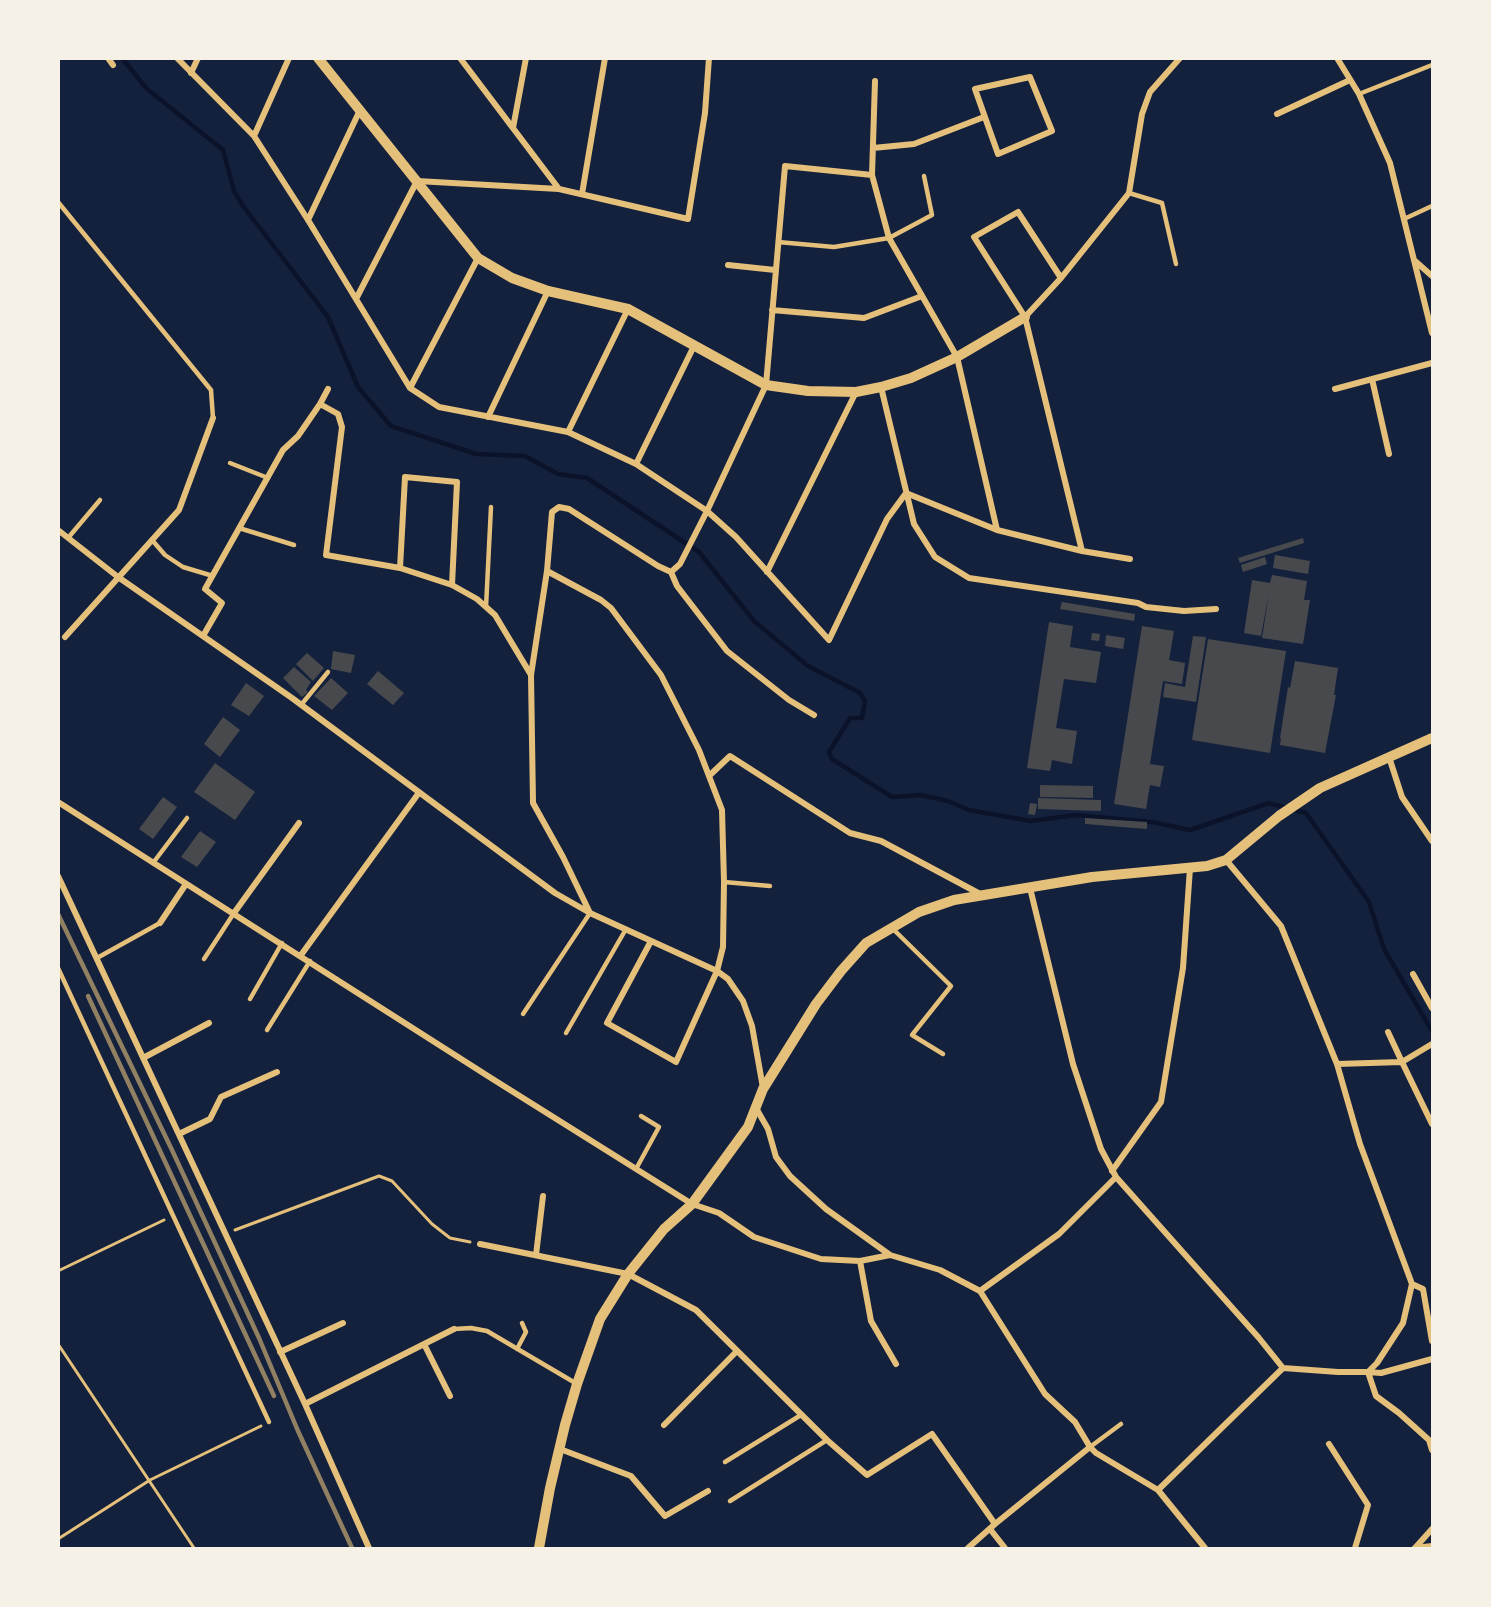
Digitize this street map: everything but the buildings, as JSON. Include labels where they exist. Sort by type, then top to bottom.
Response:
[{"type":"street","points":[[108,58],[113,65]]},
{"type":"street","points":[[177,58],[254,136],[410,388],[439,407],[568,432],[636,464],[707,511],[736,537],[829,640],[887,519],[906,493]]},
{"type":"street","points":[[191,73],[198,58]]},
{"type":"street","points":[[254,136],[289,58]]},
{"type":"street","points":[[318,58],[478,258],[512,278],[548,291],[628,309],[766,385],[808,391],[856,392],[911,378],[957,357],[1025,317],[1061,278],[1129,193],[1142,114],[1150,92],[1180,58]]},
{"type":"street","points":[[460,58],[559,189]]},
{"type":"street","points":[[513,128],[526,58]]},
{"type":"street","points":[[582,194],[605,58]]},
{"type":"street","points":[[417,181],[559,189],[688,219],[705,113],[709,58]]},
{"type":"street","points":[[1337,58],[1359,94],[1390,163],[1432,333]]},
{"type":"street","points":[[1030,77],[1052,132],[998,154],[984,117],[975,89],[1030,77]]},
{"type":"street","points":[[1277,114],[1350,80]]},
{"type":"street","points":[[875,81],[872,175],[889,238],[957,357],[997,530]]},
{"type":"street","points":[[308,220],[360,110]]},
{"type":"street","points":[[873,148],[914,144],[984,117]]},
{"type":"street","points":[[671,572],[680,564],[707,511],[766,385],[785,166],[872,175]]},
{"type":"street","points":[[356,299],[417,181]]},
{"type":"street","points":[[1061,278],[1018,212],[974,237],[1025,317],[1082,551]]},
{"type":"street","points":[[410,388],[478,258]]},
{"type":"street","points":[[1414,260],[1432,276]]},
{"type":"street","points":[[728,265],[775,270]]},
{"type":"street","points":[[488,417],[548,291]]},
{"type":"street","points":[[772,310],[864,318],[922,296]]},
{"type":"street","points":[[568,432],[628,309]]},
{"type":"street","points":[[636,464],[694,346]]},
{"type":"street","points":[[1335,389],[1432,363]]},
{"type":"street","points":[[1372,379],[1389,454]]},
{"type":"street","points":[[881,387],[914,524],[935,557],[969,578],[1165,609],[1184,611],[1216,609]]},
{"type":"street","points":[[203,636],[222,603],[205,589],[283,450],[298,436],[328,389]]},
{"type":"street","points":[[767,572],[856,392]]},
{"type":"street","points":[[320,404],[338,414],[342,427],[326,555],[400,568],[452,585],[477,599],[495,615],[531,675]]},
{"type":"street","points":[[66,637],[179,510],[213,418]]},
{"type":"street","points":[[400,568],[405,477],[457,482],[452,585]]},
{"type":"street","points":[[906,493],[997,530],[1082,551],[1130,559]]},
{"type":"street","points":[[590,913],[533,803],[531,675],[547,572],[552,512],[559,507],[569,509],[671,572],[677,586],[727,651],[789,700],[814,715]]},
{"type":"street","points":[[58,530],[118,577],[301,705],[418,794],[555,893],[590,913],[717,971],[728,979],[743,1001],[752,1026],[763,1089]]},
{"type":"street","points":[[547,572],[601,600],[611,608],[661,675],[699,750],[722,810],[723,947],[717,971],[676,1062],[607,1023],[651,941]]},
{"type":"street","points":[[539,1548],[560,1449],[577,1384],[600,1319],[628,1274],[664,1229],[692,1204],[748,1127],[763,1089],[816,1004],[866,943],[920,912],[954,900],[1092,877],[1207,866],[1226,860],[1279,816],[1320,788],[1432,738]]},
{"type":"street","points":[[709,776],[730,756],[850,832],[881,841],[982,895]]},
{"type":"street","points":[[1389,757],[1402,797],[1432,841]]},
{"type":"street","points":[[301,955],[418,794]]},
{"type":"street","points":[[58,802],[692,1204],[719,1213],[754,1237],[821,1259],[860,1261],[890,1255]]},
{"type":"street","points":[[234,914],[299,823]]},
{"type":"street","points":[[1226,860],[1281,926],[1337,1064],[1360,1144],[1412,1284],[1403,1323],[1377,1364],[1368,1372]]},
{"type":"street","points":[[981,1291],[1059,1234],[1114,1174],[1161,1102],[1183,968],[1190,868]]},
{"type":"street","points":[[58,876],[369,1548]]},
{"type":"street","points":[[160,923],[186,884]]},
{"type":"street","points":[[1030,888],[1073,1064],[1101,1149],[1114,1174],[1283,1368],[1381,1374],[1432,1359]]},
{"type":"street","points":[[1413,974],[1432,1008]]},
{"type":"street","points":[[143,1058],[209,1023]]},
{"type":"street","points":[[1388,1032],[1432,1124]]},
{"type":"street","points":[[1337,1064],[1402,1062],[1432,1044]]},
{"type":"street","points":[[179,1134],[210,1119],[221,1097],[277,1072]]},
{"type":"street","points":[[756,1108],[768,1129],[776,1157],[790,1176],[826,1209],[890,1255],[940,1270],[981,1291],[1045,1394],[1075,1422],[1096,1454],[1158,1490],[1205,1548]]},
{"type":"street","points":[[536,1255],[543,1196]]},
{"type":"street","points":[[480,1244],[628,1274],[696,1310],[801,1415],[867,1475],[932,1434],[1005,1548]]},
{"type":"street","points":[[860,1261],[871,1321],[896,1364]]},
{"type":"street","points":[[1412,1284],[1423,1289],[1432,1341]]},
{"type":"street","points":[[280,1352],[343,1323]]},
{"type":"street","points":[[304,1404],[454,1329]]},
{"type":"street","points":[[424,1344],[450,1396]]},
{"type":"street","points":[[664,1425],[737,1351]]},
{"type":"street","points":[[1158,1490],[1283,1368]]},
{"type":"street","points":[[1368,1372],[1376,1396],[1431,1440],[1432,1450]]},
{"type":"street","points":[[1329,1444],[1368,1505],[1355,1548]]},
{"type":"street","points":[[968,1548],[1090,1447]]},
{"type":"street","points":[[560,1449],[632,1476],[665,1516],[708,1491]]},
{"type":"street","points":[[1414,1548],[1432,1529]]},
{"type":"street","points":[[1414,1548],[1432,1546]]},
{"type":"lane","points":[[1359,94],[1432,65]]},
{"type":"lane","points":[[778,242],[834,247],[889,238],[932,215],[924,176]]},
{"type":"lane","points":[[1129,193],[1162,203],[1176,264]]},
{"type":"lane","points":[[58,202],[211,390],[213,418]]},
{"type":"lane","points":[[1404,219],[1432,206]]},
{"type":"lane","points":[[230,462],[268,478]]},
{"type":"lane","points":[[68,538],[100,500]]},
{"type":"lane","points":[[486,607],[491,507]]},
{"type":"lane","points":[[239,528],[294,545]]},
{"type":"lane","points":[[152,540],[165,555],[183,567],[213,576]]},
{"type":"lane","points":[[301,705],[328,672]]},
{"type":"lane","points":[[153,863],[187,818]]},
{"type":"lane","points":[[724,882],[770,885]]},
{"type":"lane","points":[[523,1014],[590,913]]},
{"type":"lane","points":[[204,959],[234,914]]},
{"type":"lane","points":[[97,958],[160,923]]},
{"type":"lane","points":[[891,928],[951,987],[912,1035],[943,1054]]},
{"type":"lane","points":[[566,1033],[626,929]]},
{"type":"lane","points":[[250,999],[282,943]]},
{"type":"lane","points":[[267,1030],[310,961]]},
{"type":"lane","points":[[58,968],[268,1422]]},
{"type":"lane","points":[[636,1169],[659,1127],[640,1116]]},
{"type":"lane","points":[[517,1349],[526,1332],[522,1323]]},
{"type":"lane","points":[[454,1329],[471,1328],[487,1331],[577,1384]]},
{"type":"lane","points":[[725,1462],[801,1415]]},
{"type":"lane","points":[[1090,1447],[1121,1424]]},
{"type":"lane","points":[[730,1501],[827,1440]]},
{"type":"path","points":[[225,1234],[379,1176],[392,1181],[432,1224],[450,1238],[480,1244]]},
{"type":"path","points":[[58,1271],[174,1215]]},
{"type":"path","points":[[58,1344],[194,1548]]},
{"type":"path","points":[[58,1539],[150,1480],[268,1422]]},
{"type":"waterway","points":[[122,58],[146,88],[223,150],[234,191],[243,206],[328,317],[358,387],[391,426],[476,454],[525,456],[558,474],[587,478],[699,552],[754,621],[808,666],[860,693],[865,701],[862,718],[850,718],[829,752],[832,759],[892,797],[921,795],[948,801],[969,810],[1031,821],[1076,815],[1152,822],[1190,830],[1269,803],[1306,813],[1369,902],[1384,949],[1432,1031]]},
{"type":"railway","points":[[58,914],[172,1150],[352,1548]]},
{"type":"railway","points":[[88,996],[274,1396]]}]
